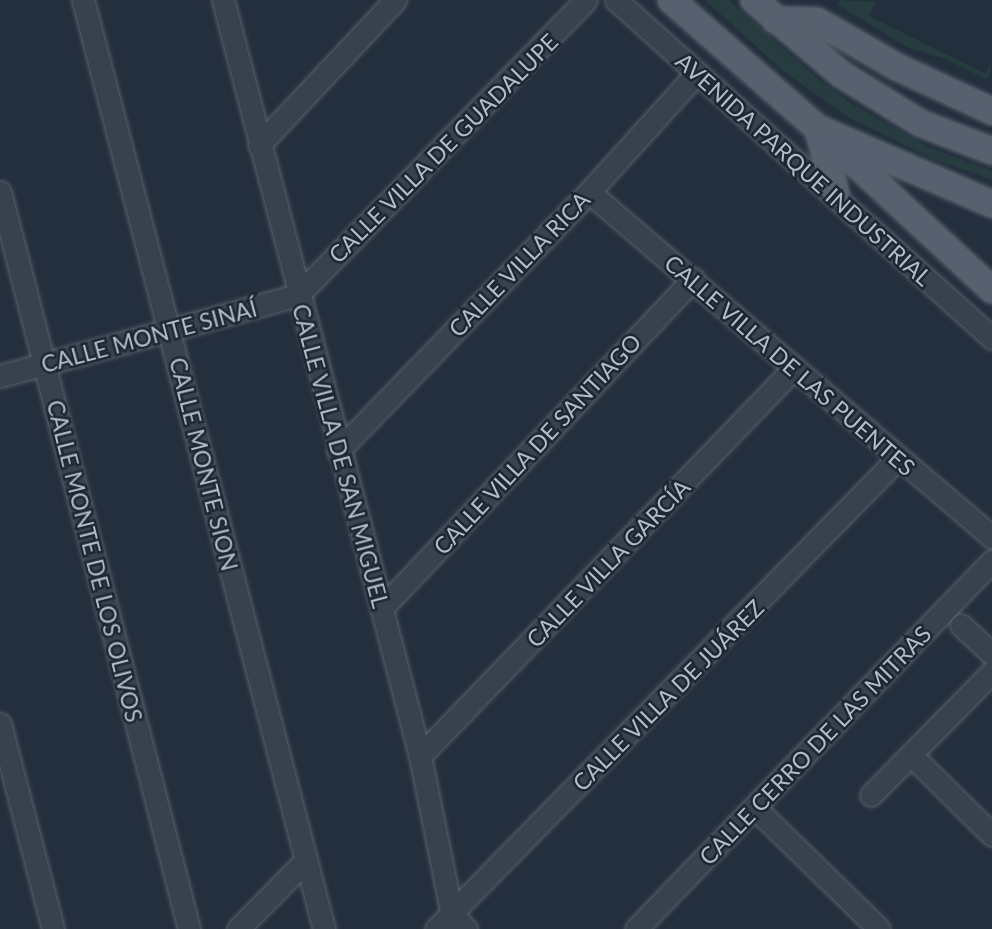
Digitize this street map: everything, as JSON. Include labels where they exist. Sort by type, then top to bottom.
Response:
[{"type":"main road","points":[[671,0],[817,128],[992,290]]},
{"type":"main road","points":[[754,0],[841,74],[920,123],[992,151]]},
{"type":"main road","points":[[775,20],[817,21],[897,67],[992,111]]},
{"type":"main road","points":[[817,128],[836,194]]},
{"type":"main road","points":[[817,128],[992,204]]},
{"type":"street","name":"CALLE MONTE SION","points":[[83,0],[324,929]]},
{"type":"street","name":"CALLE VILLA DE SAN MIGUEL","points":[[223,0],[338,451],[420,756],[452,914]]},
{"type":"street","points":[[259,145],[395,0]]},
{"type":"street","name":"CALLE VILLA DE GUADALUPE","points":[[298,295],[586,0]]},
{"type":"street","name":"AVENIDA PARQUE INDUSTRIAL","points":[[616,0],[836,194],[992,338]]},
{"type":"street","name":"CALLE VILLA RICA","points":[[338,451],[589,192],[697,73]]},
{"type":"street","name":"CALLE MONTE DE LOS OLIVOS","points":[[0,192],[189,929]]},
{"type":"street","name":"CALLE VILLA DE LAS PUENTES","points":[[589,192],[992,537]]},
{"type":"street","name":"CALLE VILLA DE SANTIAGO","points":[[382,608],[693,279]]},
{"type":"street","name":"CALLE MONTE SINAÍ","points":[[0,376],[170,332],[298,295]]},
{"type":"street","name":"CALLE VILLA GARCÍA","points":[[420,756],[794,368]]},
{"type":"street","name":"CALLE VILLA DE JUÁREZ","points":[[436,929],[898,458]]},
{"type":"street","name":"CALLE CERRO DE LAS MITRAS","points":[[649,925],[755,808],[992,561]]},
{"type":"street","points":[[961,625],[992,654]]},
{"type":"street","points":[[871,795],[992,672]]},
{"type":"street","points":[[0,724],[53,929]]},
{"type":"street","points":[[911,755],[992,835]]},
{"type":"street","points":[[755,808],[879,929]]},
{"type":"street","points":[[238,929],[305,861]]},
{"type":"street","points":[[452,914],[466,929]]},
{"type":"green space","points":[[705,0],[729,0],[818,79],[854,105],[931,148],[992,171],[992,180],[933,159],[848,117],[782,70]]},
{"type":"green space","points":[[840,0],[876,2],[869,16],[986,74],[992,62],[989,77],[985,79],[946,59],[909,48],[838,5]]}]
